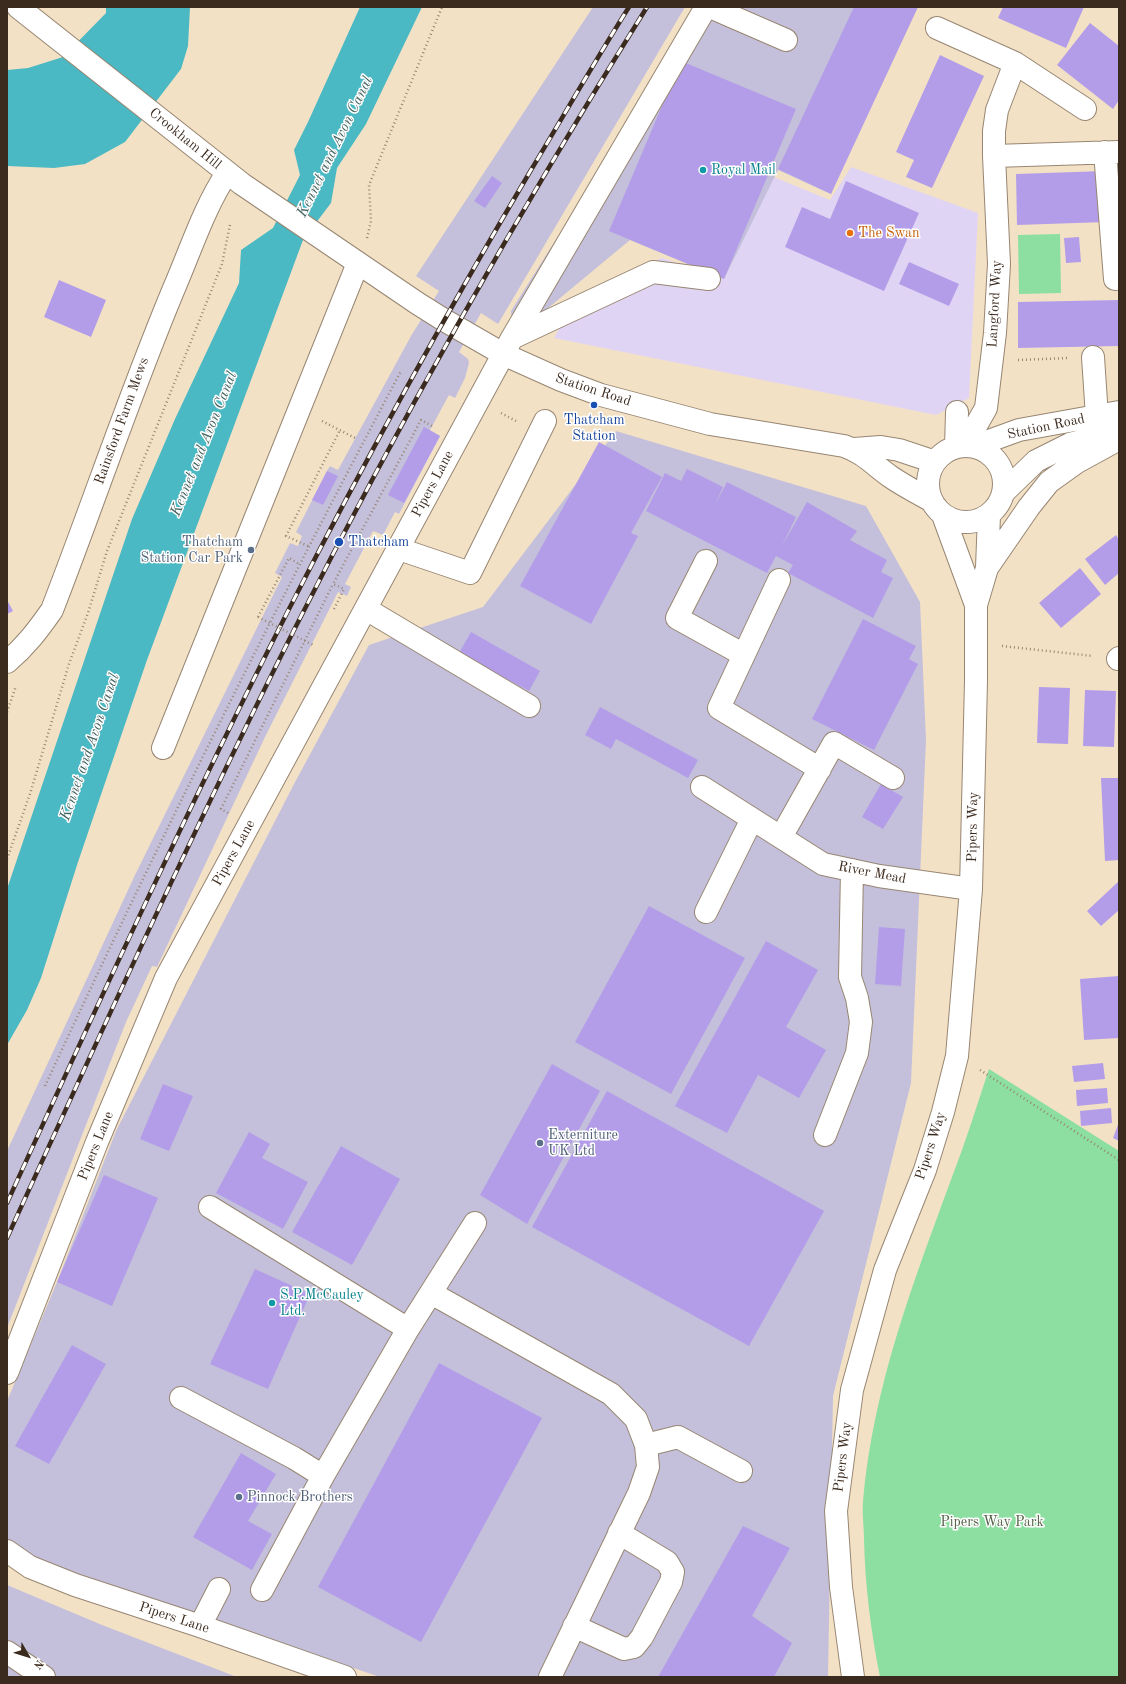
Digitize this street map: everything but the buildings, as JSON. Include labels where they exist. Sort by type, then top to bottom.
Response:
[{"type":"street","name":"Crookham Hill","points":[[18,7],[227,173],[358,262]]},
{"type":"street","name":"Pipers Lane","points":[[7,1373],[97,1142],[166,978],[508,346],[706,7]]},
{"type":"street","points":[[710,7],[786,40]]},
{"type":"street","points":[[937,28],[1011,73],[1085,109]]},
{"type":"street","name":"Langford Way","points":[[965,446],[986,408],[992,360],[999,264],[994,131],[997,110],[1011,73]]},
{"type":"street","points":[[994,156],[1112,152],[1114,279]]},
{"type":"street","name":"Rainsford Farm Mews","points":[[7,662],[23,648],[36,633],[52,610],[148,350],[207,210],[227,173]]},
{"type":"street","name":"Station Road","points":[[358,262],[444,320],[508,346],[562,380],[601,394],[710,424],[844,446],[854,449],[954,520],[966,522],[978,520],[989,515],[1001,501],[1004,492],[1004,480],[1002,468],[995,458],[986,451],[965,446]]},
{"type":"street","points":[[164,748],[358,262]]},
{"type":"street","points":[[508,346],[653,272],[708,279]]},
{"type":"street","points":[[1093,357],[1097,417]]},
{"type":"street","points":[[957,412],[965,446]]},
{"type":"street","name":"Station Road","points":[[854,449],[887,448],[899,450],[934,462],[941,455],[1018,430],[1119,412]]},
{"type":"street","points":[[399,549],[470,574],[542,427]]},
{"type":"street","name":"Station Road","points":[[1004,492],[1036,461],[1070,444],[1119,432]]},
{"type":"street","points":[[986,568],[1029,507],[1049,482],[1077,462],[1119,439]]},
{"type":"street","points":[[934,462],[928,482],[938,508]]},
{"type":"street","name":"Pipers Way","points":[[938,508],[976,605]]},
{"type":"street","name":"Pipers Way","points":[[853,1677],[841,1587],[836,1511],[852,1390],[885,1270],[925,1170],[943,1112],[957,1056],[971,889],[976,689],[976,605],[986,568],[989,515]]},
{"type":"street","points":[[706,561],[677,618],[744,655]]},
{"type":"street","points":[[779,580],[719,708],[820,769]]},
{"type":"street","points":[[366,609],[529,706]]},
{"type":"street","points":[[781,837],[834,743],[893,778]]},
{"type":"street","name":"River Mead","points":[[702,787],[823,864],[879,876],[971,889]]},
{"type":"street","points":[[706,912],[752,819]]},
{"type":"street","points":[[824,1135],[856,1053],[861,1022],[857,998],[850,977],[852,870]]},
{"type":"street","points":[[210,1207],[408,1329]]},
{"type":"street","points":[[262,1590],[323,1476],[408,1329],[475,1223]]},
{"type":"street","points":[[431,1293],[611,1394],[636,1419],[646,1445],[648,1467],[639,1493],[550,1677]]},
{"type":"street","points":[[181,1398],[294,1458],[323,1476]]},
{"type":"street","points":[[646,1445],[678,1437],[741,1471]]},
{"type":"street","points":[[574,1626],[624,1649],[634,1647],[642,1637],[671,1582],[673,1572],[667,1562],[619,1533]]},
{"type":"street","name":"Pipers Lane","points":[[7,1551],[30,1567],[75,1585],[200,1626],[345,1677]]},
{"type":"street","points":[[200,1626],[219,1589]]},
{"type":"street","points":[[7,1652],[44,1677]]},
{"type":"path","points":[[366,241],[371,222],[369,185],[442,7]]},
{"type":"path","points":[[7,859],[30,794],[69,664],[88,613],[107,551],[222,264],[231,218]]},
{"type":"path","points":[[992,360],[1093,357]]},
{"type":"path","points":[[45,1086],[116,934],[299,564],[401,371]]},
{"type":"path","points":[[499,412],[542,427]]},
{"type":"path","points":[[230,814],[221,810],[333,584],[422,420],[436,428]]},
{"type":"path","points":[[308,546],[286,536],[341,430],[357,439]]},
{"type":"path","points":[[299,564],[289,558],[258,617],[315,646]]},
{"type":"path","points":[[333,584],[344,589]]},
{"type":"path","points":[[1002,646],[1119,659]]},
{"type":"path","points":[[984,1072],[1119,1160]]},
{"type":"shaded area","points":[[593,7],[685,7],[498,324],[481,313],[459,352],[468,359],[469,363],[465,378],[455,398],[449,395],[430,430],[440,436],[399,514],[395,512],[383,535],[373,531],[345,584],[351,587],[347,596],[338,592],[265,737],[157,967],[152,966],[126,1022],[7,1328],[7,1151],[135,875],[282,577],[275,573],[290,543],[298,546],[302,536],[296,532],[327,471],[330,466],[338,470],[411,336],[439,291],[416,276]]},
{"type":"shaded area","points":[[702,7],[911,7],[831,194],[778,170],[724,279],[630,240],[512,338],[511,311]]},
{"type":"shaded area","points":[[851,167],[978,213],[969,398],[936,415],[554,338],[577,295],[662,258],[724,279],[769,175],[830,200]]},
{"type":"shaded area","points":[[616,431],[866,506],[920,602],[926,740],[911,1083],[833,1396],[828,1677],[380,1677],[35,1560],[7,1540],[7,1401],[57,1282],[116,1131],[294,784],[369,645],[483,607]]},
{"type":"shaded area","points":[[7,1585],[102,1625],[237,1677],[7,1677]]},
{"type":"green space","points":[[1060,234],[1061,293],[1019,294],[1018,235]]},
{"type":"green space","name":"Pipers Way Park","points":[[989,1069],[1119,1151],[1119,1677],[880,1677],[869,1609],[865,1557],[863,1501],[868,1459],[885,1376],[909,1296],[962,1150]]},
{"type":"water","points":[[106,7],[190,7],[188,46],[181,69],[125,142],[85,164],[54,168],[7,166],[7,70],[28,68],[63,57],[106,13]]},
{"type":"water","name":"Kennet and Avon Canal","points":[[360,7],[422,7],[366,124],[337,168],[331,203],[303,240],[147,660],[78,862],[41,978],[27,1010],[7,1045],[7,889],[132,519],[175,419],[239,283],[241,250],[273,228],[300,175],[294,150]]},
{"type":"railway","points":[[7,1203],[180,830],[252,682],[318,553],[468,278],[629,7]]},
{"type":"railway","points":[[7,1238],[183,857],[293,632],[334,552],[463,315],[553,160],[647,7]]},
{"type":"place","name":"Royal Mail","points":[[703,170]]},
{"type":"place","name":"The Swan","points":[[850,233]]},
{"type":"place","name":"Thatcham Station","points":[[594,405]]},
{"type":"place","name":"Thatcham","points":[[339,542]]},
{"type":"place","name":"Thatcham Station Car Park","points":[[251,550]]},
{"type":"place","name":"Externiture UK Ltd","points":[[540,1143]]},
{"type":"place","name":"S.P.McCauley Ltd.","points":[[272,1303]]},
{"type":"place","name":"Pinnock Brothers","points":[[239,1497]]}]
